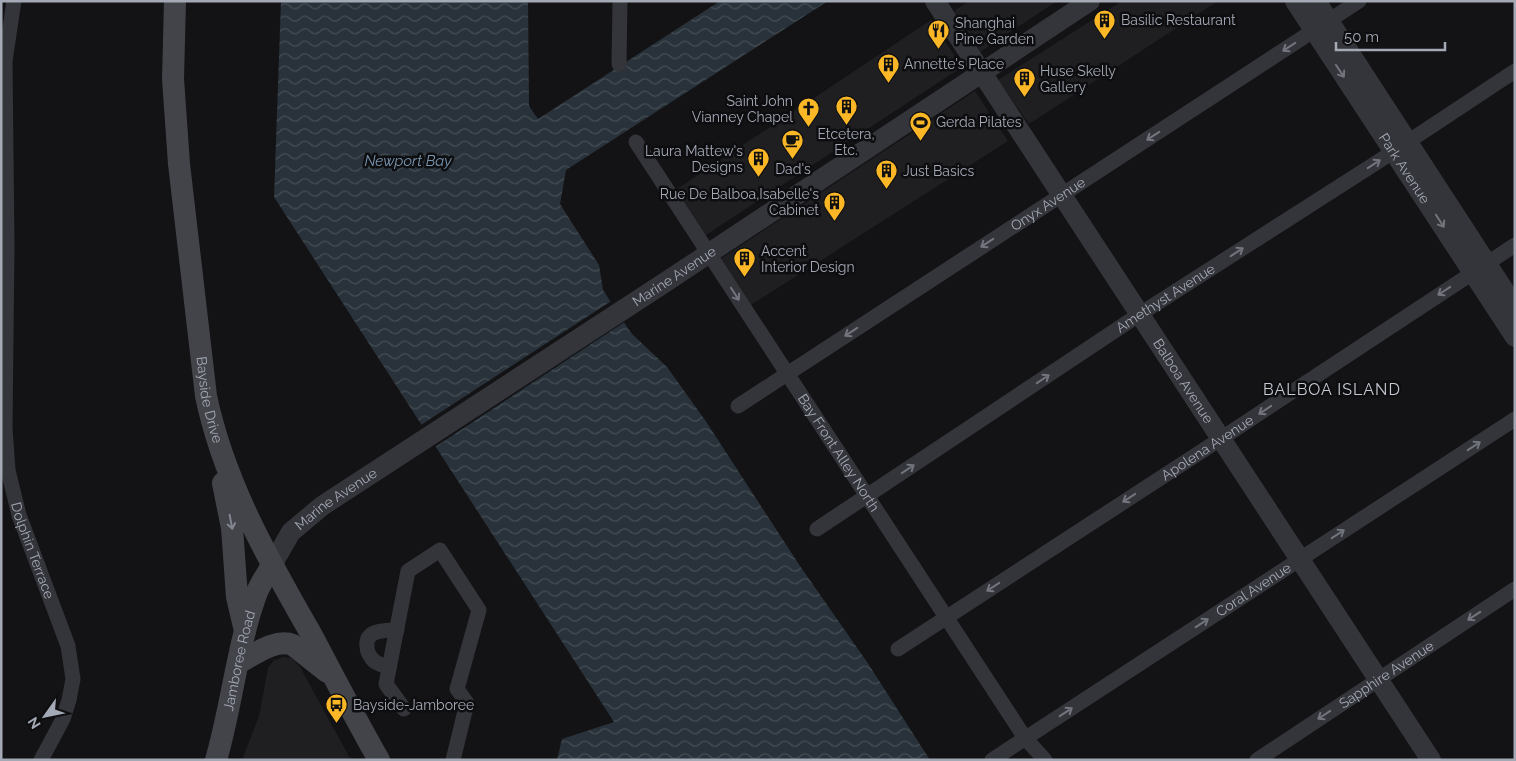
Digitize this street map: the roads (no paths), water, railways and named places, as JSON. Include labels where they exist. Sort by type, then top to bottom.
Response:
[{"type":"main road","name":"Bayside Drive","points":[[174,1],[172,79],[179,164],[206,396],[212,423],[222,457],[260,542],[379,760]]},
{"type":"main road","points":[[222,457],[223,487],[234,544],[236,597],[245,632]]},
{"type":"main road","name":"Jamboree Road","points":[[216,760],[224,732],[245,632],[258,591],[272,565]]},
{"type":"main road","points":[[238,663],[272,645],[286,642],[293,644],[336,679]]},
{"type":"street","name":"Dolphin Terrace","points":[[14,1],[3,61],[3,429],[8,470],[19,514],[68,646],[73,679],[63,719],[41,760]]},
{"type":"street","points":[[619,64],[620,1]]},
{"type":"street","name":"Balboa Avenue","points":[[935,1],[1431,760]]},
{"type":"street","name":"Marine Avenue","points":[[272,565],[291,532],[335,497],[658,287],[1090,1]]},
{"type":"street","name":"Park Avenue","points":[[1294,1],[1321,26],[1401,147],[1479,268],[1515,337]]},
{"type":"street","name":"Park Avenue","points":[[1316,1],[1321,26]]},
{"type":"street","name":"Onyx Avenue","points":[[738,406],[1359,1]]},
{"type":"street","name":"Amethyst Avenue","points":[[817,529],[1140,314],[1401,147],[1515,71]]},
{"type":"street","name":"Bay Front Alley North","points":[[636,142],[1025,738],[1045,760]]},
{"type":"street","name":"Apolena Avenue","points":[[898,649],[1515,245]]},
{"type":"street","name":"Park Avenue","points":[[1479,268],[1515,307]]},
{"type":"street","name":"Coral Avenue","points":[[992,760],[1515,419]]},
{"type":"street","points":[[404,709],[386,684],[408,571],[440,550],[479,610],[457,689],[467,703],[452,760]]},
{"type":"street","name":"Sapphire Avenue","points":[[1257,760],[1378,678],[1515,589]]},
{"type":"street","points":[[389,668],[374,661],[367,651],[366,641],[372,634],[382,630],[397,630]]},
{"type":"water","name":"Newport Bay","points":[[281,1],[528,1],[529,106],[538,119],[720,1],[828,1],[566,170],[560,204],[599,265],[603,290],[631,333],[667,367],[705,420],[800,566],[867,662],[930,760],[557,760],[562,739],[614,722],[274,197]]},
{"type":"place","name":"Basilic Restaurant","points":[[1105,39]]},
{"type":"place","name":"Shanghai Pine Garden","points":[[939,50]]},
{"type":"place","name":"Annette's Place","points":[[888,83]]},
{"type":"place","name":"Huse Skelly Gallery","points":[[1024,98]]},
{"type":"place","name":"Etcetera, Etc.","points":[[846,125]]},
{"type":"place","name":"Saint John Vianney Chapel","points":[[809,128]]},
{"type":"place","name":"Gerda Pilates","points":[[920,141]]},
{"type":"place","name":"Dad's","points":[[793,160]]},
{"type":"place","name":"Laura Mattew's Designs","points":[[759,178]]},
{"type":"place","name":"Just Basics","points":[[887,190]]},
{"type":"place","name":"Rue De Balboa,Isabelle's Cabinet","points":[[835,221]]},
{"type":"place","name":"Accent Interior Design","points":[[745,278]]},
{"type":"place","name":"Bayside-Jamboree","points":[[337,724]]},
{"type":"district","name":"BALBOA ISLAND","points":[[1332,389]]}]
